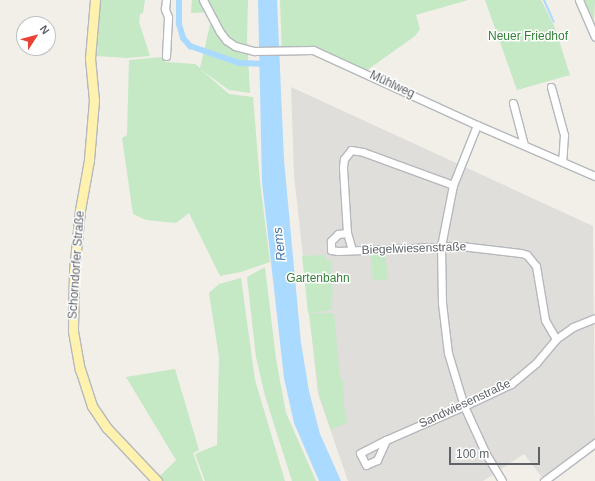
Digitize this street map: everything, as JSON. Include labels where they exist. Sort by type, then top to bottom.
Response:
[{"type":"main road","name":"Schorndorfer Straße","points":[[95,0],[90,58],[94,100],[89,160],[80,210],[74,271],[73,331],[80,369],[92,406],[107,428],[157,481]]},
{"type":"street","points":[[166,0],[165,9],[168,17],[166,56]]},
{"type":"street","name":"Mühlweg","points":[[203,0],[220,32],[226,40],[244,49],[314,50],[477,125],[595,176]]},
{"type":"street","points":[[579,0],[595,37]]},
{"type":"street","points":[[551,87],[564,135],[562,161]]},
{"type":"street","points":[[513,103],[524,145]]},
{"type":"street","points":[[477,125],[454,185],[441,246],[442,303],[448,353],[464,406],[486,454],[502,481]]},
{"type":"street","points":[[352,250],[347,233],[343,168],[344,159],[350,150],[363,152],[454,185]]},
{"type":"street","name":"Biegelwiesenstraße","points":[[347,233],[338,234],[333,237],[330,244],[331,250],[461,246],[527,255],[536,266],[544,320],[556,339]]},
{"type":"street","name":"Sandwiesenstraße","points":[[386,440],[510,384],[536,363],[556,339],[573,327],[595,318]]},
{"type":"street","points":[[544,481],[595,443]]},
{"type":"shaded area","points":[[291,87],[593,226],[595,442],[544,480],[524,454],[483,481],[348,481],[318,394],[294,175]]},
{"type":"green space","points":[[100,0],[145,0],[143,13],[140,14],[139,22],[150,56],[127,58],[97,56]]},
{"type":"green space","points":[[192,0],[248,0],[247,38],[250,93],[229,90],[200,69],[229,94],[253,97],[260,182],[270,262],[241,272],[220,276],[189,213],[176,223],[146,220],[133,214],[122,138],[127,135],[129,60],[163,57],[165,62],[195,64],[200,68],[213,12],[191,13]]},
{"type":"green space","points":[[280,0],[468,0],[416,15],[420,29],[415,36],[363,73],[313,52],[312,54],[282,54]]},
{"type":"green space","name":"Neuer Friedhof","points":[[485,0],[541,0],[555,28],[570,75],[517,90]]},
{"type":"green space","points":[[584,0],[595,0],[594,21]]},
{"type":"green space","points":[[385,251],[388,279],[373,281],[370,252]]},
{"type":"green space","name":"Gartenbahn","points":[[325,255],[326,260],[331,260],[333,297],[331,298],[332,310],[308,313],[302,256]]},
{"type":"green space","points":[[265,267],[276,359],[286,413],[316,481],[292,481],[265,396],[256,357],[247,277]]},
{"type":"green space","points":[[241,278],[255,380],[285,481],[205,481],[195,454],[217,445],[219,357],[209,293],[219,284]]},
{"type":"green space","points":[[309,313],[334,313],[340,379],[343,379],[344,407],[347,423],[331,430],[319,394]]},
{"type":"green space","points":[[175,369],[199,450],[193,453],[203,481],[161,481],[159,477],[176,460],[126,377]]},
{"type":"water","name":"Rems","points":[[258,0],[277,0],[284,160],[301,343],[309,391],[320,434],[341,481],[319,481],[294,423],[284,378],[262,182]]},
{"type":"waterway","points":[[179,0],[179,24],[183,38],[190,46],[239,63],[267,64]]},
{"type":"waterway","points":[[544,0],[554,22]]}]
